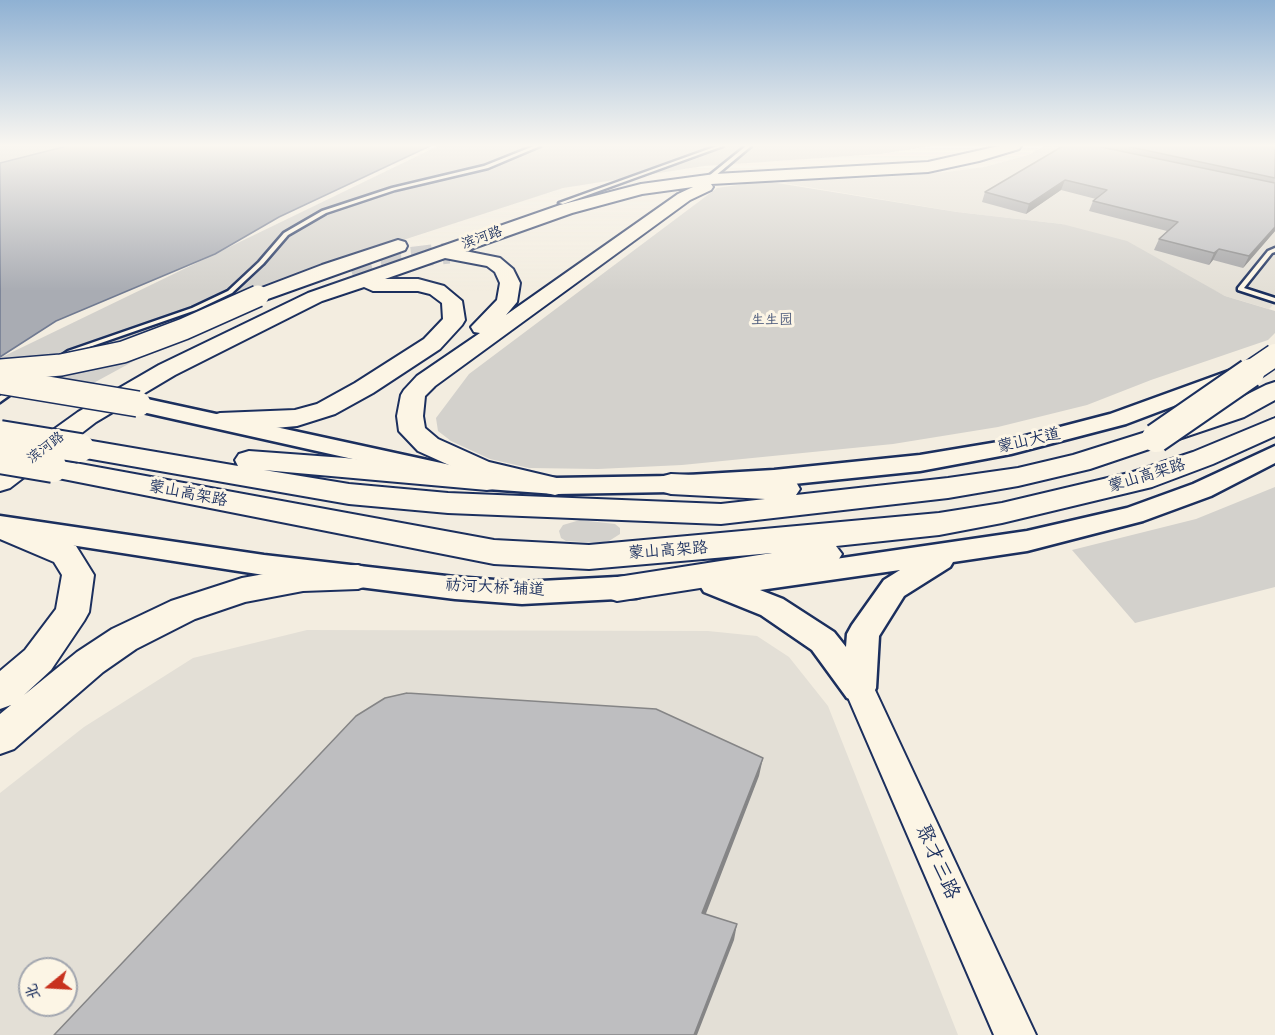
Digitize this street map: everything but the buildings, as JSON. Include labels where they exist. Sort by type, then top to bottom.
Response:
[{"type":"highway","points":[[1156,438],[1275,355]]},
{"type":"highway","name":"蒙山高架路","points":[[80,448],[349,494],[448,503],[721,514],[939,489],[1018,477],[1080,463],[1156,438],[1235,411],[1275,390]]},
{"type":"highway","name":"蒙山高架路","points":[[5,451],[53,468],[494,552],[589,556],[945,539],[1053,502],[1141,480],[1203,459],[1275,426]]},
{"type":"highway","points":[[5,451],[80,448],[345,467],[487,482]]},
{"type":"highway","points":[[671,484],[743,489],[939,489]]},
{"type":"highway","points":[[617,588],[838,552],[945,539]]},
{"type":"main road","name":"滨河路","points":[[5,451],[196,346],[284,302],[561,203],[599,194]]},
{"type":"main road","name":"滨河路","points":[[0,482],[87,417],[167,370],[315,297],[598,199],[618,194]]},
{"type":"main road","points":[[426,381],[688,194]]},
{"type":"main road","points":[[0,370],[61,365],[123,352],[329,268],[418,241],[561,203]]},
{"type":"main road","points":[[449,253],[493,262],[503,269],[510,283],[507,302],[457,348],[413,395],[410,416],[412,431],[428,445],[481,469],[555,486]]},
{"type":"main road","points":[[5,451],[74,402],[193,337],[238,315],[351,270]]},
{"type":"main road","points":[[220,421],[297,418],[326,409],[364,388],[432,344],[454,320],[452,301],[436,290],[418,285],[387,283],[367,285],[315,297]]},
{"type":"main road","name":"蒙山大道","points":[[671,484],[774,478],[921,463],[1011,447],[1118,419],[1203,385],[1275,361]]},
{"type":"main road","points":[[0,381],[138,404],[220,421],[487,482],[555,486],[671,484]]},
{"type":"main road","name":"祊河大桥 辅道","points":[[0,526],[358,577],[522,593],[716,584],[808,574],[945,539],[1027,541],[1143,512],[1202,490],[1275,453]]},
{"type":"main road","points":[[0,526],[65,554],[78,575],[72,612],[38,660],[0,693]]},
{"type":"main road","points":[[859,688],[863,634],[894,588],[945,539]]},
{"type":"main road","points":[[0,737],[90,662],[115,645],[183,610],[242,590],[303,579],[358,577]]},
{"type":"main road","points":[[716,584],[772,607],[823,640],[859,688]]},
{"type":"street","name":"聚才三路","points":[[859,688],[1015,1035]]},
{"type":"lane","points":[[0,400],[70,352],[162,321],[230,292],[261,264],[286,234],[324,212],[376,194]]},
{"type":"lane","points":[[561,203],[585,194]]},
{"type":"lane","points":[[1275,250],[1270,252],[1240,289],[1275,300]]},
{"type":"shaded area","points":[[0,194],[327,194],[279,217],[215,254],[56,321],[0,357]]},
{"type":"shaded area","points":[[851,194],[1275,194],[1275,303],[1269,309],[1225,296],[1182,274],[1062,224],[957,212]]},
{"type":"shaded area","points":[[307,630],[708,631],[757,636],[789,657],[828,706],[958,1035],[0,1035],[0,793],[84,727],[193,658]]},
{"type":"green space","points":[[338,194],[544,194],[397,242],[270,287],[88,386],[0,366],[0,358]]},
{"type":"green space","name":"生生园","points":[[709,194],[847,194],[957,212],[1062,224],[1127,241],[1225,296],[1275,311],[1275,333],[1268,340],[1151,380],[1087,405],[998,427],[893,444],[682,465],[598,469],[529,468],[490,459],[451,441],[438,431],[436,418],[469,374]]},
{"type":"green space","points":[[1275,487],[1275,587],[1135,623],[1072,550],[1196,519]]},
{"type":"green space","points":[[580,520],[615,524],[620,528],[620,534],[609,541],[598,543],[566,541],[561,538],[559,531],[563,525]]},
{"type":"tunnel","points":[[351,270],[380,261],[449,253]]}]
